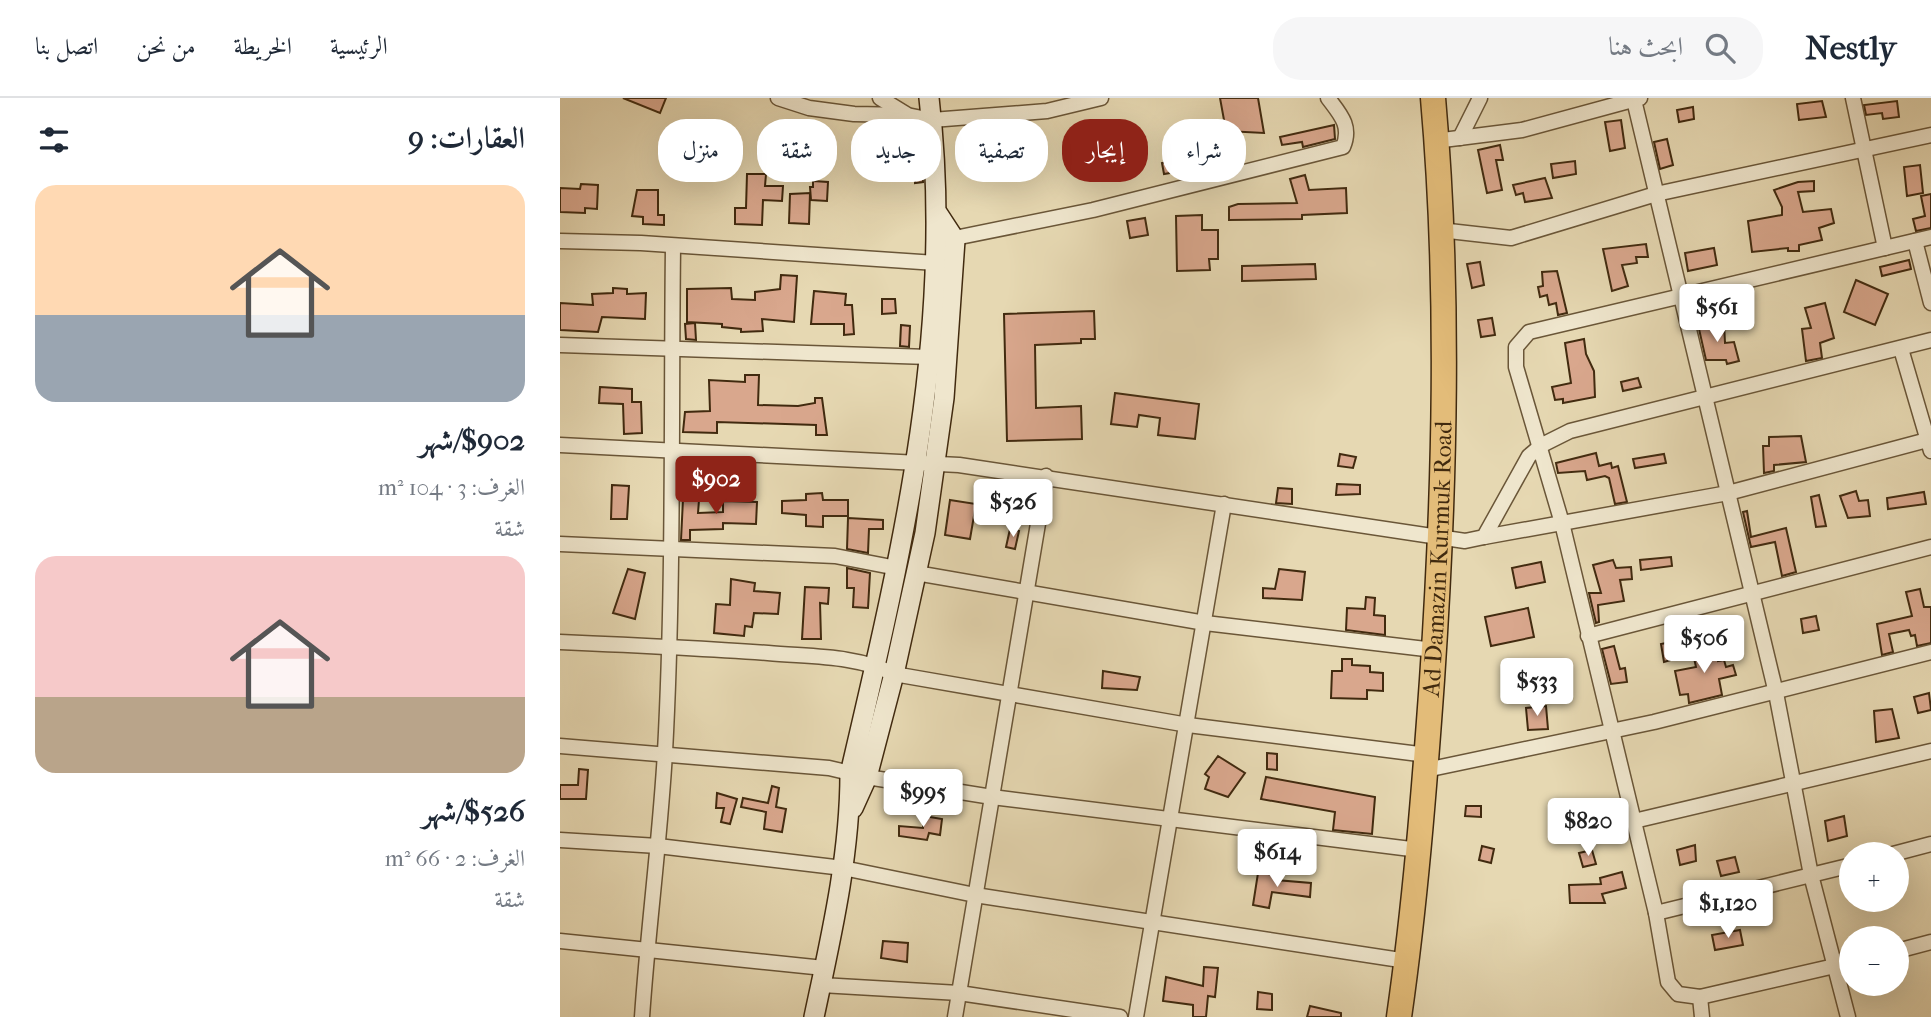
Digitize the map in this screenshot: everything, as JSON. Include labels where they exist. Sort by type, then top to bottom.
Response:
[{"type":"highway","name":"Ad Damazin Kurmuk Road","points":[[1399,1017],[1419,850],[1441,538],[1440,230],[1448,139],[1433,98]]},
{"type":"street","points":[[778,98],[809,108],[907,115],[927,119]]},
{"type":"street","points":[[880,98],[907,115]]},
{"type":"street","points":[[929,98],[932,119]]},
{"type":"street","points":[[941,119],[1047,111],[1101,98]]},
{"type":"street","points":[[946,240],[1093,210],[1343,147],[1347,138],[1346,123],[1328,98]]},
{"type":"street","points":[[1448,139],[1480,98]]},
{"type":"street","points":[[1853,98],[1885,248]]},
{"type":"street","points":[[1448,139],[1522,130],[1637,99],[1656,194],[1776,693],[1811,875],[1848,1017]]},
{"type":"street","points":[[1440,230],[1511,238],[1656,194],[1863,152],[1931,135]]},
{"type":"street","points":[[859,776],[894,674],[907,570],[951,336],[946,240],[938,214],[936,182]]},
{"type":"street","points":[[1839,965],[1700,997],[1678,994],[1668,982],[1656,913],[1587,636],[1562,523],[1542,444],[1516,367],[1516,347],[1529,332],[1931,237]]},
{"type":"street","points":[[926,463],[929,357],[936,263],[946,240]]},
{"type":"street","points":[[560,241],[603,241],[936,263]]},
{"type":"street","points":[[1915,241],[1931,303]]},
{"type":"street","points":[[642,1017],[665,754],[673,549],[670,452],[673,247]]},
{"type":"street","points":[[1484,537],[1529,456],[1542,444],[1570,431],[1931,340]]},
{"type":"street","points":[[560,345],[929,357]]},
{"type":"street","points":[[560,445],[926,463],[1046,476],[1465,541],[1728,493],[1930,443],[1901,349]]},
{"type":"street","points":[[955,1017],[1046,476]]},
{"type":"street","points":[[1136,1017],[1224,505]]},
{"type":"street","points":[[560,544],[835,556],[1026,593],[1205,623],[1434,650]]},
{"type":"street","points":[[1587,636],[1753,596],[1931,547]]},
{"type":"street","points":[[814,1017],[843,868],[876,665],[907,570]]},
{"type":"street","points":[[560,642],[669,646],[833,658],[876,665],[894,674],[1188,725],[1426,762],[1610,731],[1776,693],[1931,652]]},
{"type":"street","points":[[560,746],[806,765],[992,797],[1419,850]]},
{"type":"street","points":[[1634,821],[1793,781],[1931,751]]},
{"type":"street","points":[[560,840],[657,846],[843,868],[975,895],[1407,961]]},
{"type":"street","points":[[1909,850],[1931,844]]},
{"type":"street","points":[[1656,913],[1839,868]]},
{"type":"street","points":[[560,941],[647,947],[822,976],[1119,1017]]},
{"type":"street","points":[[1909,948],[1931,942]]},
{"type":"street","points":[[1700,997],[1702,1017]]},
{"type":"building","points":[[623,98],[666,98],[660,113]]},
{"type":"building","points":[[1220,98],[1258,98],[1264,133],[1246,132],[1246,119],[1224,119]]},
{"type":"building","points":[[1822,101],[1826,117],[1799,120],[1797,104]]},
{"type":"building","points":[[1897,101],[1899,117],[1883,119],[1882,113],[1866,115],[1864,105]]},
{"type":"building","points":[[1693,107],[1694,119],[1679,122],[1677,110]]},
{"type":"building","points":[[1621,120],[1625,148],[1610,151],[1605,122]]},
{"type":"building","points":[[1334,125],[1335,139],[1303,147],[1302,142],[1282,145],[1280,137]]},
{"type":"building","points":[[1667,139],[1673,165],[1660,169],[1654,142]]},
{"type":"building","points":[[1500,145],[1503,160],[1496,160],[1502,190],[1487,193],[1478,150]]},
{"type":"building","points":[[1575,161],[1576,174],[1553,178],[1551,164]]},
{"type":"building","points":[[1920,165],[1923,193],[1907,196],[1904,167]]},
{"type":"building","points":[[747,174],[757,174],[757,182],[765,182],[765,186],[783,186],[782,201],[763,200],[762,225],[735,224],[735,208],[746,208]]},
{"type":"building","points":[[1305,175],[1309,190],[1346,188],[1347,213],[1302,215],[1302,219],[1229,220],[1229,207],[1238,204],[1297,203],[1290,179]]},
{"type":"building","points":[[1545,178],[1552,198],[1525,202],[1523,193],[1516,195],[1513,185]]},
{"type":"building","points":[[1814,181],[1814,191],[1798,192],[1803,212],[1831,209],[1834,223],[1819,228],[1822,240],[1799,245],[1799,251],[1788,251],[1788,248],[1752,252],[1748,221],[1782,215],[1782,207],[1774,190],[1798,182]]},
{"type":"building","points":[[813,182],[828,182],[827,201],[811,200],[810,187],[813,187]]},
{"type":"building","points":[[581,184],[598,185],[597,209],[585,208],[585,213],[560,212],[560,188],[580,189]]},
{"type":"building","points":[[637,190],[658,190],[658,215],[664,215],[664,225],[643,224],[643,217],[632,216]]},
{"type":"building","points":[[810,193],[809,224],[789,223],[790,194]]},
{"type":"building","points":[[1931,194],[1931,228],[1916,231],[1913,219],[1925,216],[1921,196]]},
{"type":"building","points":[[1202,215],[1202,230],[1218,230],[1218,259],[1209,259],[1210,270],[1177,271],[1176,216]]},
{"type":"building","points":[[1145,218],[1148,235],[1130,238],[1127,221]]},
{"type":"building","points":[[1646,244],[1648,257],[1636,257],[1637,263],[1622,265],[1628,286],[1612,291],[1603,249]]},
{"type":"building","points":[[1714,248],[1717,265],[1688,271],[1685,253]]},
{"type":"building","points":[[1909,260],[1911,269],[1882,276],[1880,267]]},
{"type":"building","points":[[1480,262],[1484,285],[1472,288],[1467,264]]},
{"type":"building","points":[[1315,264],[1316,279],[1242,281],[1242,266]]},
{"type":"building","points":[[1557,271],[1567,313],[1558,315],[1556,303],[1549,305],[1547,295],[1540,297],[1538,287],[1543,286],[1542,272]]},
{"type":"building","points":[[781,275],[797,276],[794,322],[762,319],[763,331],[741,332],[741,329],[722,327],[722,324],[687,322],[687,289],[731,288],[732,299],[755,300],[755,292],[780,289]]},
{"type":"building","points":[[1856,280],[1888,294],[1875,325],[1844,312]]},
{"type":"building","points":[[613,288],[627,289],[627,294],[646,293],[645,319],[602,317],[598,332],[560,330],[560,303],[593,305],[592,294],[613,293]]},
{"type":"building","points":[[814,291],[846,294],[845,305],[852,305],[854,334],[844,335],[844,324],[811,324]]},
{"type":"building","points":[[882,299],[895,299],[896,313],[882,314]]},
{"type":"building","points":[[1825,303],[1834,338],[1820,343],[1822,358],[1806,361],[1802,329],[1811,328],[1805,308]]},
{"type":"building","points":[[1094,311],[1095,339],[1081,339],[1081,343],[1035,345],[1036,408],[1081,406],[1082,439],[1007,441],[1004,314]]},
{"type":"building","points":[[1492,318],[1495,335],[1481,337],[1478,320]]},
{"type":"building","points":[[695,323],[696,340],[686,339],[685,324]]},
{"type":"building","points":[[1724,323],[1725,343],[1734,342],[1739,361],[1727,364],[1726,360],[1706,360],[1699,324]]},
{"type":"building","points":[[901,325],[910,326],[909,347],[900,346]]},
{"type":"building","points":[[1584,339],[1586,354],[1594,371],[1595,397],[1563,403],[1563,399],[1555,400],[1552,387],[1571,383],[1565,343]]},
{"type":"building","points":[[745,375],[759,375],[758,405],[798,406],[815,403],[815,398],[822,398],[827,435],[816,435],[816,425],[717,422],[717,433],[683,432],[685,412],[710,411],[709,380],[745,382]]},
{"type":"building","points":[[1638,378],[1641,387],[1623,391],[1621,382]]},
{"type":"building","points":[[600,387],[632,389],[632,402],[641,402],[642,433],[624,434],[623,404],[599,403]]},
{"type":"building","points":[[1115,393],[1199,404],[1195,439],[1158,435],[1160,418],[1139,415],[1137,427],[1111,424]]},
{"type":"building","points":[[1801,436],[1806,462],[1774,465],[1774,471],[1764,473],[1763,446],[1769,446],[1769,437]]},
{"type":"building","points":[[1596,453],[1599,466],[1611,463],[1612,468],[1618,466],[1627,502],[1615,504],[1609,478],[1605,476],[1587,480],[1585,471],[1558,473],[1556,463]]},
{"type":"building","points":[[1340,454],[1356,457],[1353,468],[1338,466]]},
{"type":"building","points":[[1664,454],[1666,463],[1635,468],[1633,459]]},
{"type":"building","points":[[1337,484],[1360,485],[1360,494],[1336,495]]},
{"type":"building","points":[[612,485],[629,486],[627,519],[611,519]]},
{"type":"building","points":[[1278,488],[1292,489],[1292,504],[1276,503]]},
{"type":"building","points":[[1856,491],[1859,501],[1868,500],[1870,516],[1848,518],[1840,496]]},
{"type":"building","points":[[1924,492],[1926,504],[1888,509],[1887,498]]},
{"type":"building","points":[[822,493],[823,500],[848,500],[848,516],[823,516],[823,527],[806,526],[806,515],[782,513],[782,501],[806,500],[806,494]]},
{"type":"building","points":[[1819,495],[1826,526],[1816,527],[1811,497]]},
{"type":"building","points":[[683,499],[699,500],[698,513],[723,512],[723,501],[757,502],[756,524],[723,523],[723,529],[690,530],[690,540],[681,540]]},
{"type":"building","points":[[950,500],[976,504],[970,539],[945,535]]},
{"type":"building","points":[[1747,511],[1751,537],[1786,528],[1796,572],[1782,576],[1775,542],[1751,547],[1743,512]]},
{"type":"building","points":[[848,518],[883,520],[883,529],[869,529],[868,553],[847,549]]},
{"type":"building","points":[[1010,529],[1019,531],[1015,549],[1006,547]]},
{"type":"building","points":[[1671,557],[1672,566],[1641,570],[1640,560]]},
{"type":"building","points":[[1613,560],[1616,568],[1631,567],[1632,579],[1620,580],[1624,601],[1598,605],[1599,622],[1596,623],[1589,593],[1601,593],[1593,565]]},
{"type":"building","points":[[1541,562],[1545,582],[1516,588],[1512,568]]},
{"type":"building","points":[[847,568],[870,573],[868,608],[853,607],[854,588],[847,588]]},
{"type":"building","points":[[628,569],[645,573],[635,619],[613,613]]},
{"type":"building","points":[[1279,569],[1305,572],[1302,600],[1263,598],[1263,588],[1275,589]]},
{"type":"building","points":[[731,579],[755,583],[754,591],[780,593],[778,614],[754,613],[752,627],[745,626],[744,636],[714,633],[716,604],[730,605]]},
{"type":"building","points":[[805,587],[829,588],[828,604],[820,603],[821,639],[802,639]]},
{"type":"building","points":[[1920,589],[1924,607],[1931,607],[1931,643],[1917,646],[1915,635],[1911,636],[1909,630],[1889,634],[1893,652],[1882,655],[1877,624],[1912,616],[1906,592]]},
{"type":"building","points":[[1366,597],[1375,598],[1374,615],[1385,616],[1385,635],[1346,630],[1347,608],[1365,609]]},
{"type":"building","points":[[1528,608],[1534,637],[1491,646],[1485,617]]},
{"type":"building","points":[[1816,616],[1819,630],[1803,633],[1801,619]]},
{"type":"building","points":[[1671,642],[1674,659],[1664,662],[1661,644]]},
{"type":"building","points":[[1713,643],[1718,661],[1724,660],[1726,667],[1733,665],[1736,675],[1719,679],[1722,695],[1689,703],[1688,694],[1680,695],[1675,671],[1696,667],[1692,649]]},
{"type":"building","points":[[1614,646],[1620,669],[1625,668],[1627,682],[1611,684],[1602,649]]},
{"type":"building","points":[[1342,659],[1352,659],[1352,665],[1370,666],[1370,672],[1383,673],[1383,691],[1367,690],[1367,699],[1331,698],[1332,671],[1342,671]]},
{"type":"building","points":[[1103,671],[1140,677],[1137,690],[1102,688]]},
{"type":"building","points":[[1929,693],[1931,710],[1918,713],[1914,697]]},
{"type":"building","points":[[1546,706],[1548,729],[1528,730],[1526,708]]},
{"type":"building","points":[[1892,709],[1899,738],[1876,742],[1874,711]]},
{"type":"building","points":[[1267,753],[1277,754],[1277,770],[1267,769]]},
{"type":"building","points":[[1218,756],[1245,773],[1228,797],[1205,789],[1209,777],[1205,774]]},
{"type":"building","points":[[579,769],[588,770],[586,799],[560,799],[560,785],[578,785]]},
{"type":"building","points":[[1266,777],[1375,797],[1372,834],[1333,830],[1335,812],[1261,799]]},
{"type":"building","points":[[772,786],[779,788],[776,807],[786,809],[782,832],[764,829],[766,812],[741,807],[743,798],[768,803]]},
{"type":"building","points":[[717,793],[737,799],[730,824],[721,822],[724,808],[716,808]]},
{"type":"building","points":[[1466,806],[1481,806],[1481,817],[1465,816]]},
{"type":"building","points":[[924,816],[942,819],[940,835],[929,833],[927,840],[899,836],[899,826],[923,828]]},
{"type":"building","points":[[1844,816],[1847,836],[1828,841],[1825,821]]},
{"type":"building","points":[[1695,845],[1696,861],[1680,865],[1677,850]]},
{"type":"building","points":[[1482,846],[1494,849],[1491,863],[1479,860]]},
{"type":"building","points":[[1592,850],[1596,864],[1583,867],[1579,853]]},
{"type":"building","points":[[1735,857],[1739,872],[1721,876],[1717,861]]},
{"type":"building","points":[[1622,872],[1626,888],[1602,894],[1605,903],[1570,903],[1569,885],[1601,884],[1600,878]]},
{"type":"building","points":[[1258,873],[1277,875],[1276,880],[1311,883],[1310,897],[1272,892],[1269,908],[1253,905]]},
{"type":"building","points":[[1740,930],[1743,945],[1715,950],[1712,935]]},
{"type":"building","points":[[883,941],[908,943],[907,962],[881,958]]},
{"type":"building","points":[[1204,967],[1218,968],[1215,997],[1208,996],[1206,1017],[1193,1017],[1193,1005],[1163,1001],[1166,977],[1203,986]]},
{"type":"building","points":[[1258,992],[1272,994],[1272,1010],[1257,1009]]},
{"type":"building","points":[[1310,1006],[1341,1013],[1341,1017],[1307,1017]]}]
